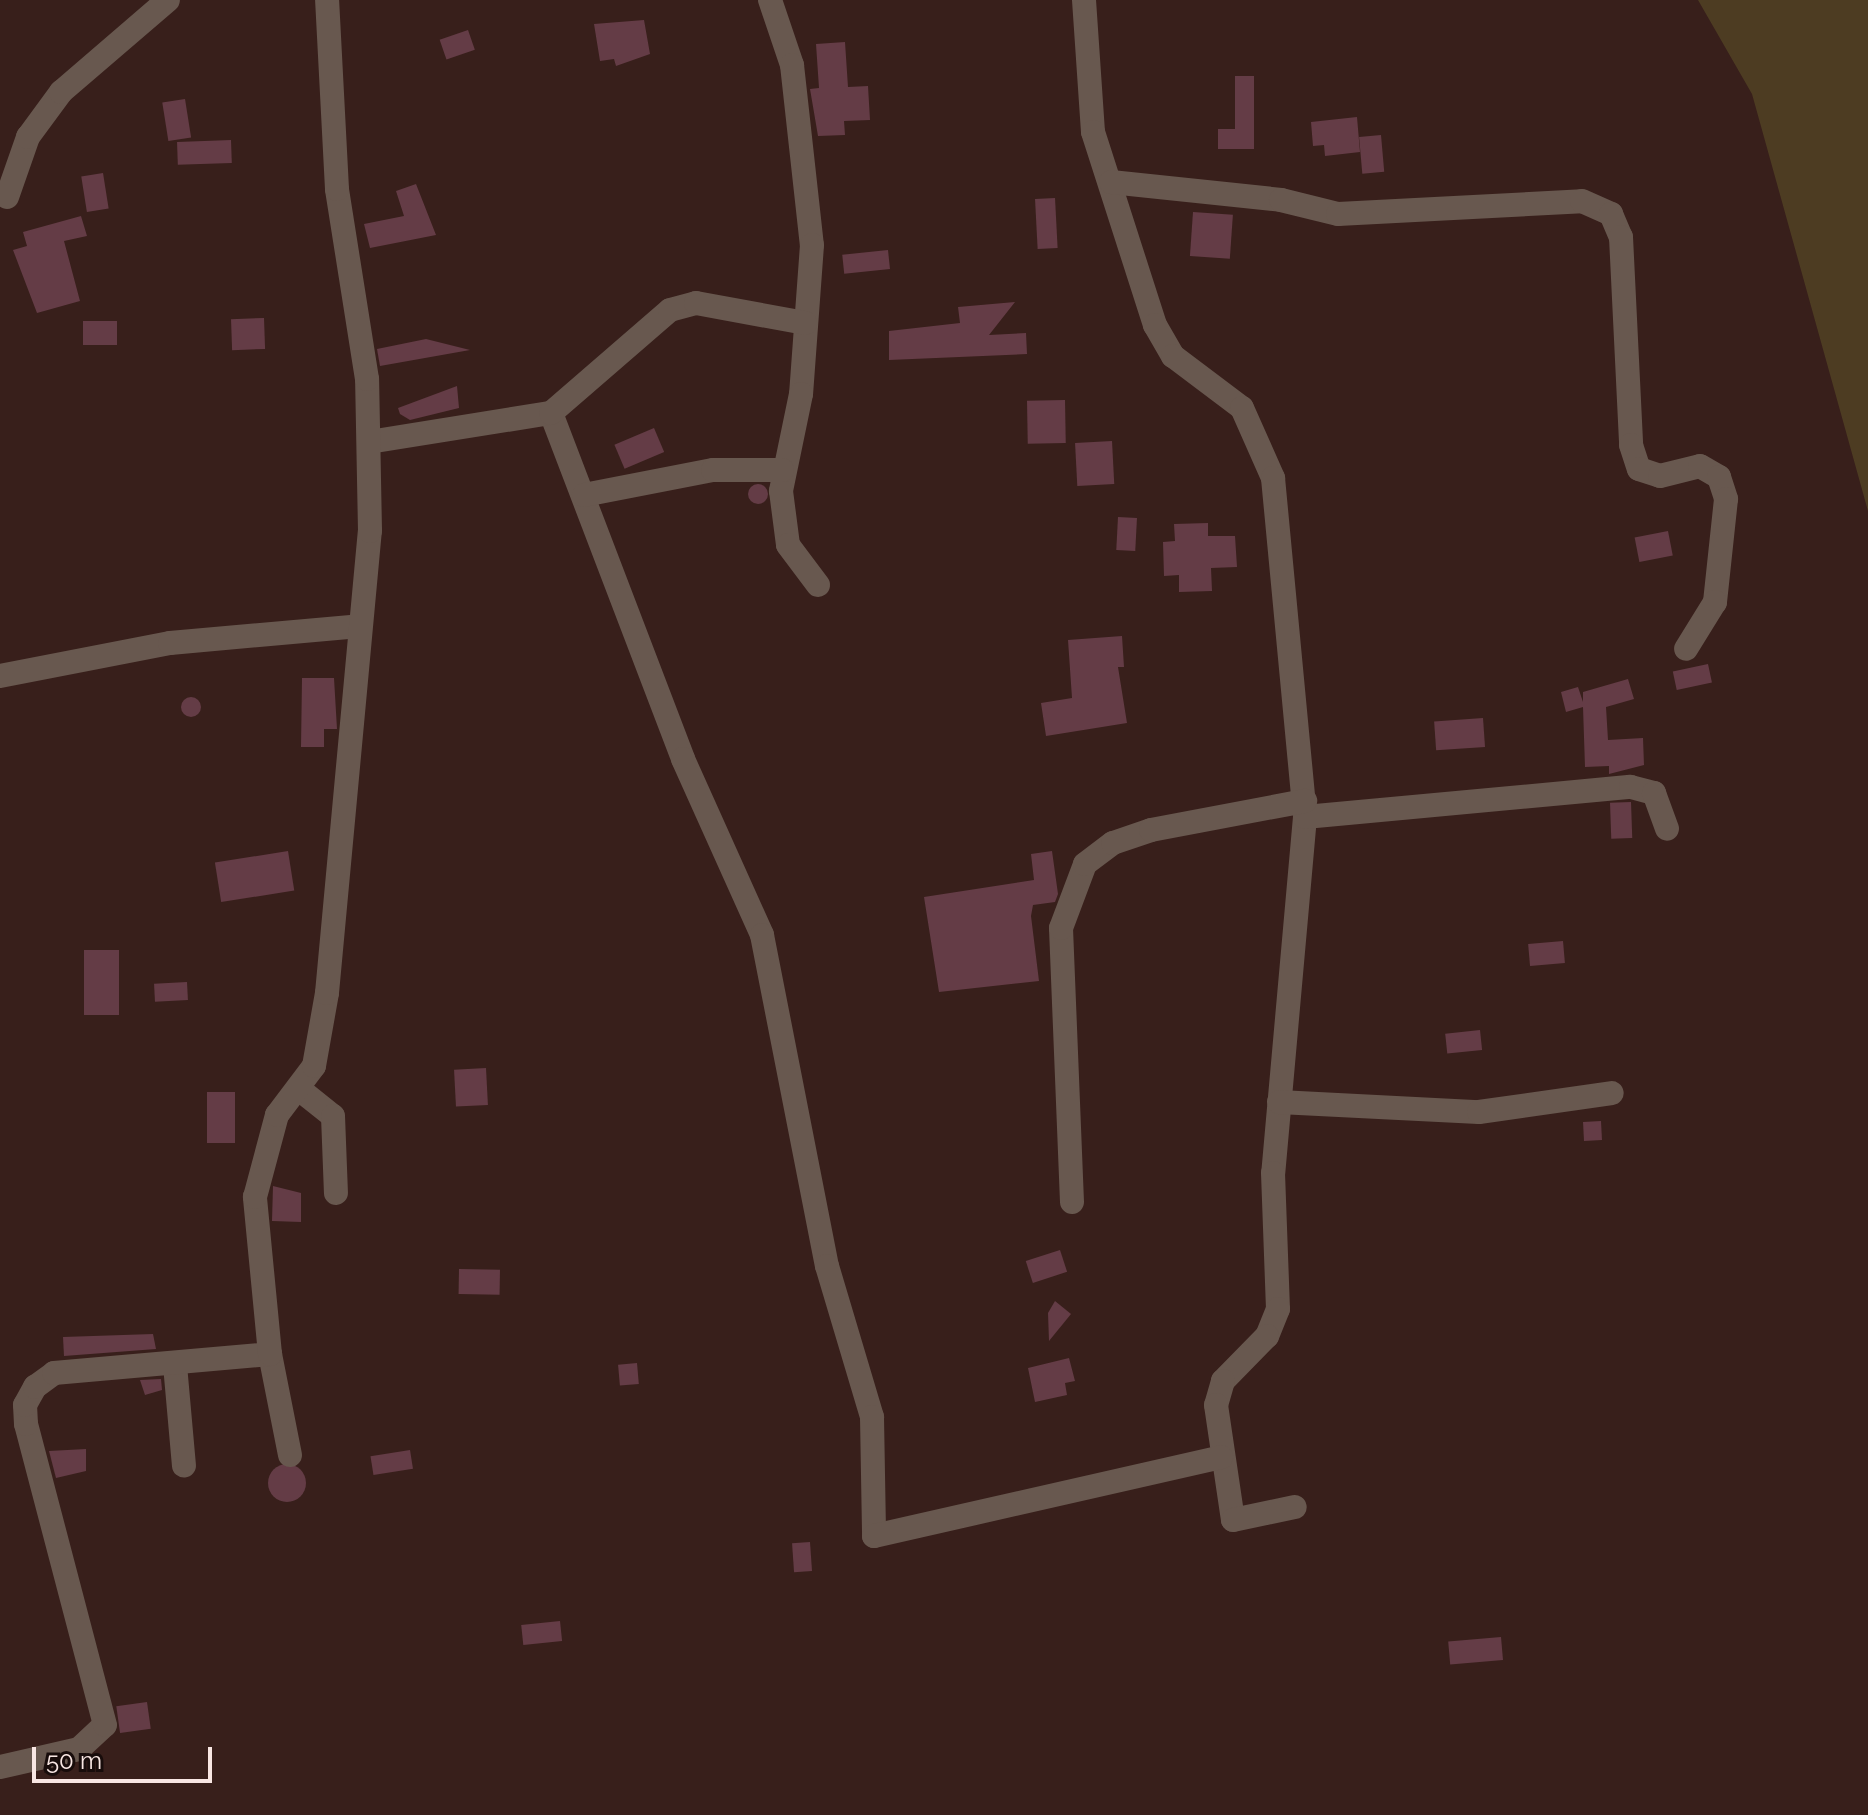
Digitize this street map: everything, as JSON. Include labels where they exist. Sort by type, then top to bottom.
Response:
[{"type":"street","points":[[7,197],[28,137],[61,92],[168,0]]},
{"type":"street","points":[[290,1455],[270,1354],[255,1197],[273,1125],[314,1066],[327,993],[370,531],[369,442],[337,189],[327,0]]},
{"type":"street","points":[[770,0],[792,65],[810,202],[801,394],[782,470],[788,545],[818,585]]},
{"type":"street","points":[[1084,0],[1093,132],[1155,325],[1173,356],[1242,408],[1268,455],[1305,809],[1273,1173],[1278,1309],[1267,1336],[1217,1392],[1221,1457],[1233,1520],[1295,1507]]},
{"type":"street","points":[[1111,182],[1281,200],[1338,214],[1582,201],[1611,214],[1621,237],[1631,445],[1639,469],[1660,476],[1700,466],[1719,477],[1726,499],[1715,602],[1686,649]]},
{"type":"street","points":[[369,442],[551,413],[670,310],[696,303],[805,323]]},
{"type":"street","points":[[551,413],[683,759],[762,935],[827,1266],[872,1417],[874,1536],[1221,1457]]},
{"type":"street","points":[[584,495],[713,470],[782,470]]},
{"type":"street","points":[[0,676],[170,643],[359,626]]},
{"type":"street","points":[[1072,1202],[1061,928],[1085,864],[1113,843],[1151,830],[1305,809],[1631,787],[1654,793],[1667,829]]},
{"type":"street","points":[[299,1089],[333,1116],[336,1193]]},
{"type":"street","points":[[1279,1102],[1479,1112],[1612,1093]]},
{"type":"street","points":[[0,1767],[79,1749],[105,1725],[25,1405],[54,1373],[175,1365],[270,1354]]},
{"type":"street","points":[[175,1365],[184,1466]]},
{"type":"shaded area","points":[[1698,0],[1868,0],[1868,511],[1752,94]]},
{"type":"building","points":[[644,20],[650,54],[616,66],[614,59],[600,61],[594,24]]},
{"type":"building","points":[[468,30],[475,50],[446,60],[440,40]]},
{"type":"building","points":[[845,42],[848,87],[868,86],[870,120],[844,121],[845,135],[818,136],[810,89],[819,88],[816,44]]},
{"type":"building","points":[[1235,76],[1254,76],[1254,149],[1218,149],[1218,129],[1235,129]]},
{"type":"building","points":[[185,99],[191,138],[168,141],[162,103]]},
{"type":"building","points":[[1357,117],[1360,152],[1325,156],[1324,145],[1313,146],[1311,122]]},
{"type":"building","points":[[1381,135],[1384,172],[1362,174],[1359,137]]},
{"type":"building","points":[[231,140],[232,163],[178,165],[177,142]]},
{"type":"building","points":[[103,173],[109,209],[87,212],[81,176]]},
{"type":"building","points":[[416,184],[436,235],[370,248],[364,224],[404,216],[396,191]]},
{"type":"building","points":[[1055,198],[1058,248],[1038,249],[1035,199]]},
{"type":"building","points":[[1193,212],[1233,215],[1230,259],[1190,256]]},
{"type":"building","points":[[81,216],[87,236],[64,241],[80,301],[37,313],[13,250],[27,246],[23,232]]},
{"type":"building","points":[[888,250],[890,269],[844,274],[842,255]]},
{"type":"building","points":[[1015,302],[989,335],[1026,333],[1027,354],[889,360],[889,331],[960,323],[958,307]]},
{"type":"building","points":[[264,318],[265,349],[232,350],[231,319]]},
{"type":"building","points":[[83,321],[117,321],[117,345],[83,345]]},
{"type":"building","points":[[426,339],[470,350],[380,366],[377,349]]},
{"type":"building","points":[[457,386],[459,408],[410,420],[400,414],[398,408]]},
{"type":"building","points":[[1065,400],[1066,443],[1028,444],[1027,401]]},
{"type":"building","points":[[654,428],[664,452],[625,469],[614,445]]},
{"type":"building","points":[[1112,441],[1114,484],[1077,486],[1075,443]]},
{"type":"building","points":[[758,484],[765,487],[768,494],[765,501],[758,504],[751,501],[748,494],[751,487]]},
{"type":"building","points":[[1118,517],[1137,518],[1135,551],[1116,550]]},
{"type":"building","points":[[1208,523],[1208,536],[1235,536],[1237,567],[1211,568],[1212,591],[1179,592],[1179,575],[1164,576],[1163,542],[1175,541],[1174,524]]},
{"type":"building","points":[[1668,531],[1673,556],[1639,562],[1635,537]]},
{"type":"building","points":[[1122,636],[1124,667],[1118,667],[1127,723],[1046,736],[1041,703],[1072,698],[1068,640]]},
{"type":"building","points":[[1708,664],[1712,683],[1677,690],[1673,671]]},
{"type":"building","points":[[302,678],[334,678],[337,729],[324,729],[324,747],[301,747]]},
{"type":"building","points":[[1628,679],[1634,699],[1606,707],[1608,740],[1643,738],[1644,765],[1609,774],[1609,766],[1585,767],[1583,707],[1566,712],[1561,692],[1578,687],[1583,702],[1583,692]]},
{"type":"building","points":[[187,697],[195,697],[201,707],[195,717],[187,717],[181,711],[181,703]]},
{"type":"building","points":[[1483,718],[1485,747],[1436,750],[1434,721]]},
{"type":"building","points":[[1631,802],[1632,838],[1611,839],[1610,803]]},
{"type":"building","points":[[288,851],[294,891],[221,902],[215,863]]},
{"type":"building","points":[[1052,851],[1058,894],[1055,902],[1033,905],[1031,916],[1039,981],[939,992],[924,897],[1034,880],[1031,854]]},
{"type":"building","points":[[1563,941],[1565,963],[1530,966],[1528,944]]},
{"type":"building","points":[[84,950],[119,950],[119,1015],[84,1015]]},
{"type":"building","points":[[187,982],[188,1000],[155,1002],[154,984]]},
{"type":"building","points":[[1480,1030],[1482,1050],[1447,1054],[1445,1034]]},
{"type":"building","points":[[486,1068],[488,1105],[456,1107],[454,1070]]},
{"type":"building","points":[[207,1092],[235,1092],[235,1143],[207,1143]]},
{"type":"building","points":[[1601,1121],[1602,1140],[1584,1141],[1583,1122]]},
{"type":"building","points":[[273,1186],[301,1193],[301,1222],[272,1221]]},
{"type":"building","points":[[1060,1250],[1067,1272],[1033,1283],[1026,1261]]},
{"type":"building","points":[[459,1269],[500,1270],[500,1295],[459,1294]]},
{"type":"building","points":[[1055,1301],[1071,1314],[1049,1341],[1048,1313]]},
{"type":"building","points":[[153,1334],[156,1349],[64,1356],[63,1337]]},
{"type":"building","points":[[1069,1358],[1075,1381],[1065,1383],[1067,1395],[1035,1402],[1028,1368]]},
{"type":"building","points":[[637,1363],[639,1384],[620,1386],[618,1365]]},
{"type":"building","points":[[161,1379],[162,1390],[145,1395],[140,1380]]},
{"type":"building","points":[[86,1449],[86,1471],[56,1478],[49,1451]]},
{"type":"building","points":[[410,1450],[413,1469],[373,1475],[370,1456]]},
{"type":"building","points":[[287,1464],[300,1470],[306,1483],[300,1496],[287,1502],[274,1496],[268,1483],[274,1470]]},
{"type":"building","points":[[810,1542],[812,1571],[794,1572],[792,1543]]},
{"type":"building","points":[[560,1621],[562,1641],[523,1645],[521,1625]]},
{"type":"building","points":[[1501,1637],[1503,1660],[1450,1665],[1448,1642]]},
{"type":"building","points":[[147,1702],[151,1729],[120,1733],[116,1706]]}]
